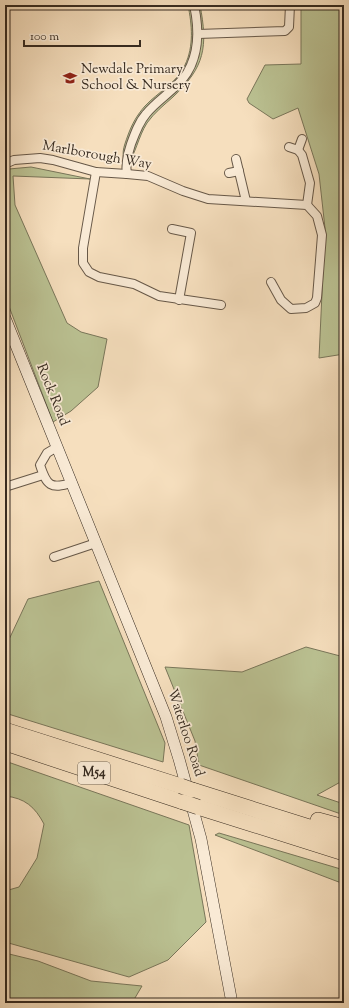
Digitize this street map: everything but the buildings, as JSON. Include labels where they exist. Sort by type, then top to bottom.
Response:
[{"type":"highway","name":"M54","points":[[5,730],[193,794],[344,838]]},
{"type":"highway","name":"M54","points":[[5,743],[183,802],[193,794]]},
{"type":"highway","name":"M54","points":[[193,794],[344,826]]},
{"type":"highway","name":"M54","points":[[193,794],[274,831],[344,858]]},
{"type":"highway","name":"M54","points":[[274,831],[344,853]]},
{"type":"street","points":[[127,174],[126,167],[130,149],[142,120],[156,104],[182,81],[193,60],[198,34],[194,5]]},
{"type":"street","points":[[198,34],[285,31],[289,27],[290,5]]},
{"type":"street","points":[[298,150],[302,139]]},
{"type":"street","points":[[271,282],[281,300],[291,309],[306,308],[315,303],[317,298],[322,235],[317,216],[307,205],[310,183],[302,155],[298,150],[289,148]]},
{"type":"street","name":"Marlborough Way","points":[[5,164],[14,160],[40,158],[54,160],[96,172],[148,176],[184,192],[208,199],[307,205]]},
{"type":"street","points":[[236,160],[246,202]]},
{"type":"street","points":[[230,173],[239,171]]},
{"type":"street","points":[[96,172],[83,248],[82,258],[86,268],[95,275],[128,282],[159,296],[221,306]]},
{"type":"street","points":[[172,229],[191,233],[179,300]]},
{"type":"street","name":"Rock Road","points":[[5,318],[72,483]]},
{"type":"street","points":[[57,447],[47,453],[40,465],[43,475],[48,483],[58,487],[72,483]]},
{"type":"street","points":[[5,487],[43,475]]},
{"type":"street","name":"Waterloo Road","points":[[72,483],[166,717],[179,759],[201,839],[232,1003]]},
{"type":"street","points":[[54,557],[96,543]]},
{"type":"green space","points":[[188,5],[200,5],[204,33],[202,56],[192,76],[184,86],[156,112],[147,123],[126,167],[123,154],[124,148],[135,120],[145,106],[177,77],[182,71],[188,58],[191,35]]},
{"type":"green space","points":[[301,5],[344,5],[344,354],[319,358],[325,228],[319,174],[298,108],[273,119],[249,103],[247,99],[265,65],[301,64]]},
{"type":"green space","points":[[31,167],[90,179],[13,176],[15,205],[67,323],[81,332],[107,339],[98,387],[71,411],[53,422],[5,296],[5,171],[9,169]]},
{"type":"green space","points":[[99,581],[165,743],[163,762],[5,713],[5,648],[28,599]]},
{"type":"green space","points":[[306,647],[344,657],[344,780],[317,795],[344,804],[344,815],[199,765],[195,741],[165,667],[242,672]]},
{"type":"green space","points":[[5,761],[189,825],[206,922],[168,960],[129,977],[5,942],[5,891],[19,887],[37,858],[44,824],[29,804],[12,797],[5,796]]},
{"type":"green space","points":[[219,833],[344,870],[344,884],[215,835]]},
{"type":"green space","points":[[5,953],[38,961],[91,981],[142,986],[132,1003],[5,1003]]},
{"type":"place","name":"Newdale Primary School & Nursery","points":[[70,78]]}]
